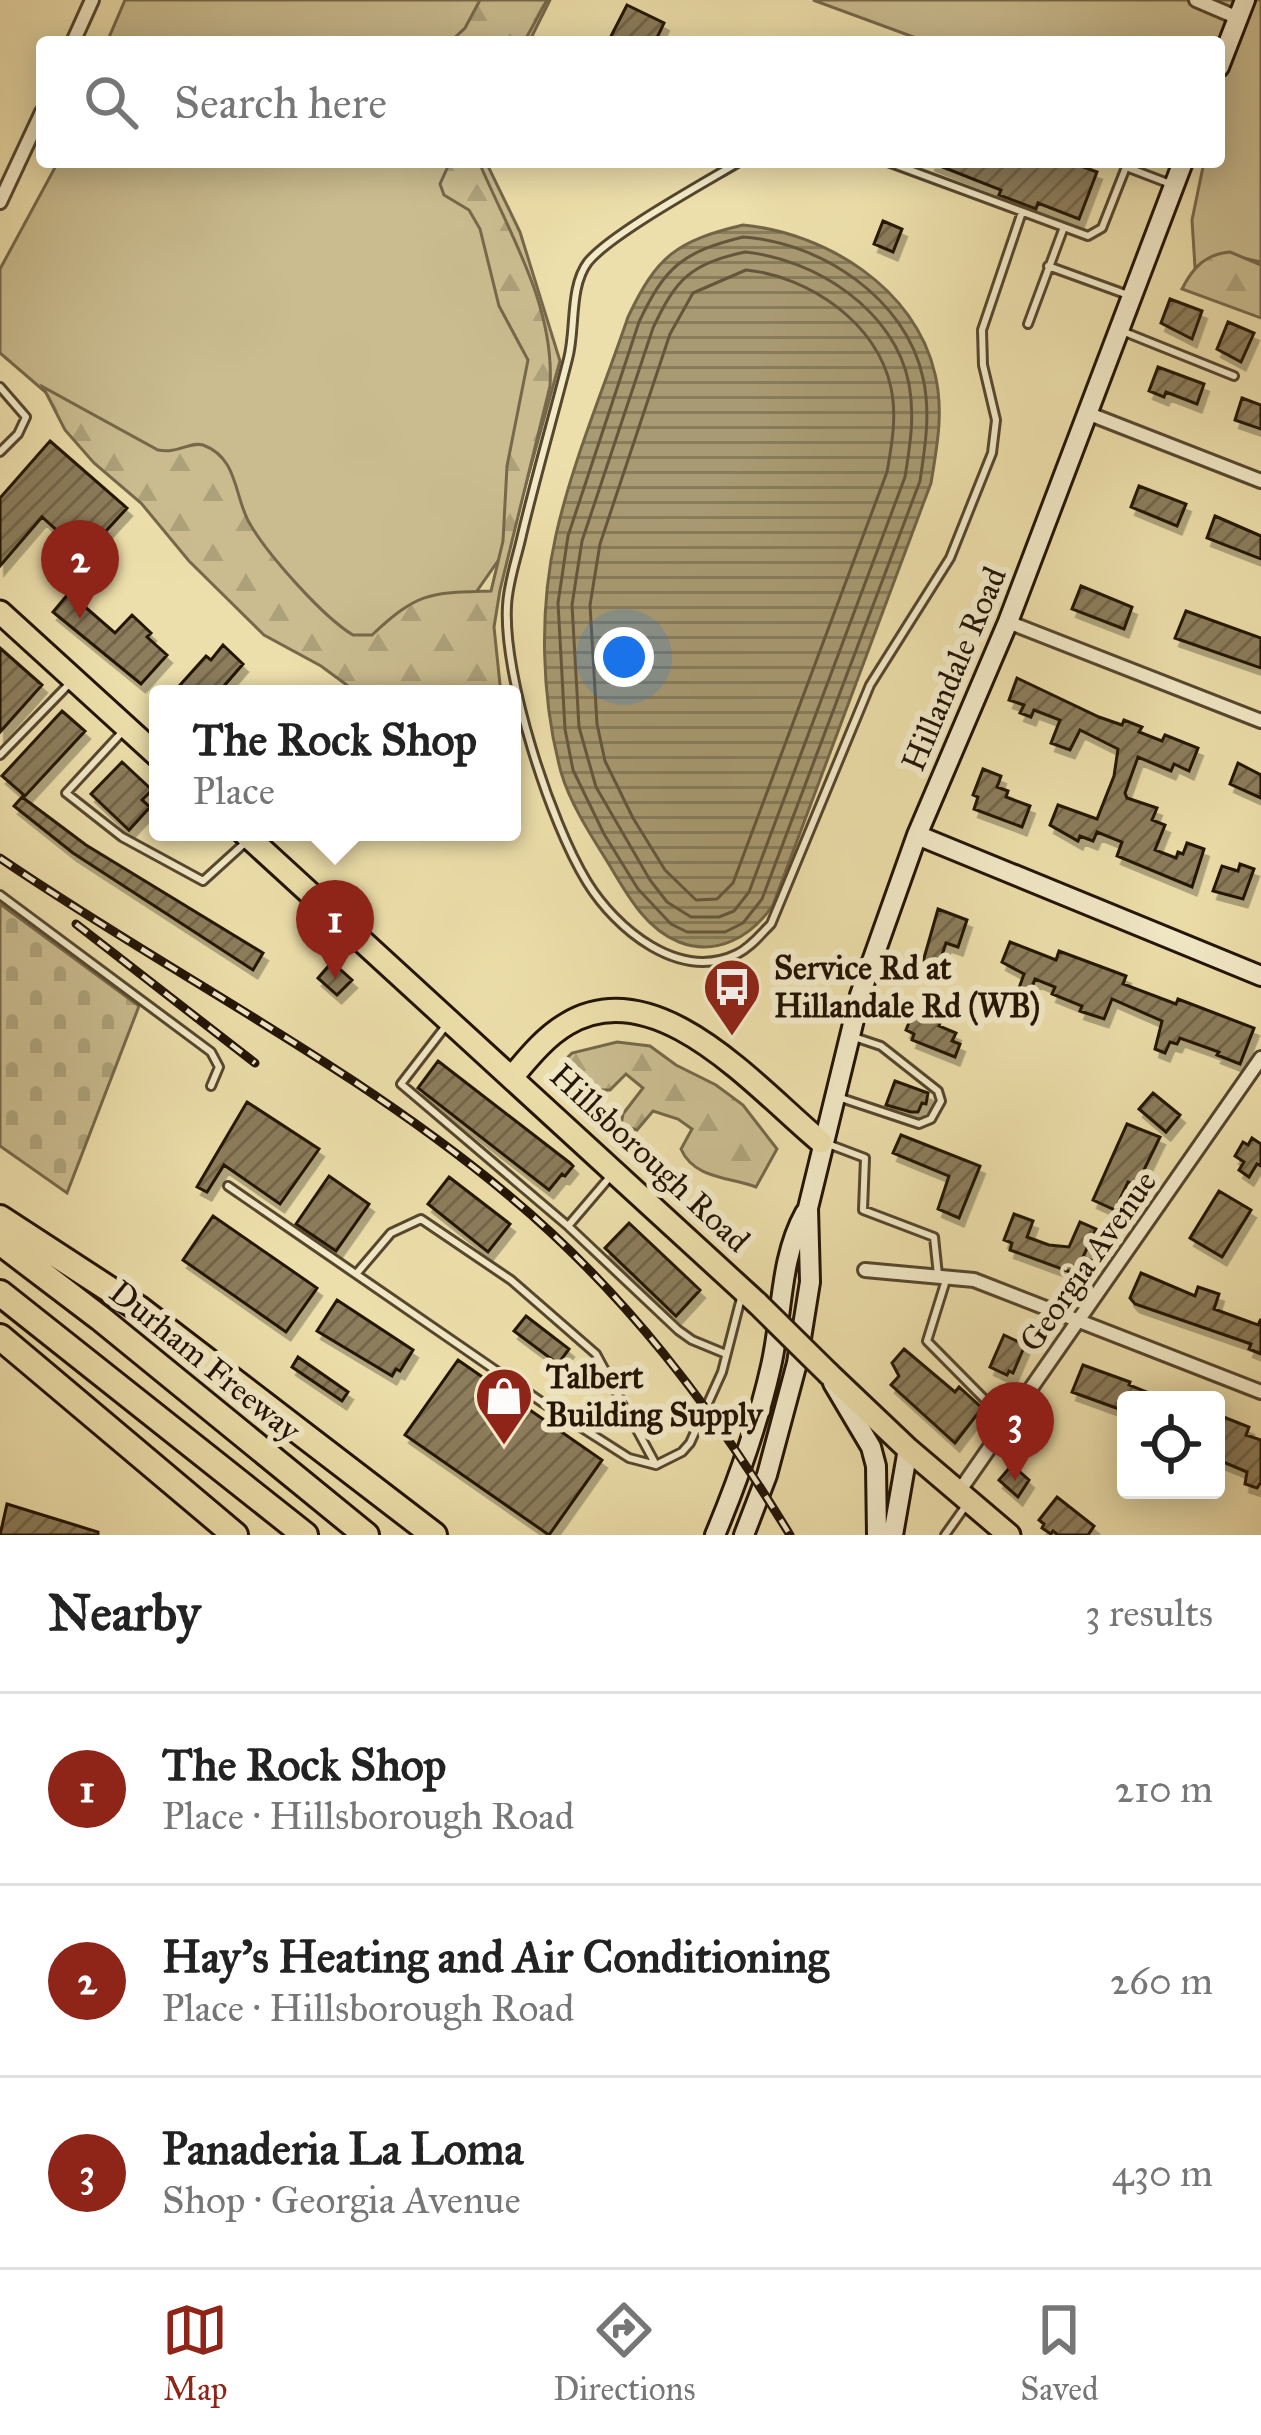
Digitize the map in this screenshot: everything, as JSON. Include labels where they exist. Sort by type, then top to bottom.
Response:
[{"type":"highway","points":[[0,1218],[189,1346],[434,1535]]},
{"type":"highway","name":"Durham Freeway","points":[[0,1242],[366,1535]]},
{"type":"highway","points":[[0,1292],[304,1535]]},
{"type":"highway","points":[[0,1337],[235,1535]]},
{"type":"main road","points":[[1225,51],[1241,9]]},
{"type":"main road","name":"Hillandale Road","points":[[744,1535],[767,1474],[802,1341],[810,1282],[808,1208],[848,1035],[917,835],[1008,622],[1181,168]]},
{"type":"main road","points":[[0,612],[149,748]]},
{"type":"main road","points":[[917,835],[1261,976]]},
{"type":"main road","name":"Hillsborough Road","points":[[253,841],[751,1296],[908,1449],[1007,1534]]},
{"type":"main road","points":[[513,1076],[542,1044],[572,1021],[597,1012],[639,1011],[691,1035],[821,1142]]},
{"type":"main road","name":"Hillandale Road","points":[[715,1535],[760,1411],[775,1345],[789,1242],[808,1208]]},
{"type":"main road","points":[[829,1374],[871,1447],[877,1535]]},
{"type":"main road","points":[[893,1535],[908,1449]]},
{"type":"street","points":[[76,36],[92,0]]},
{"type":"street","points":[[1196,0],[1241,9]]},
{"type":"street","points":[[0,202],[36,125]]},
{"type":"street","points":[[1087,413],[1261,481]]},
{"type":"street","points":[[1008,622],[1261,722]]},
{"type":"street","name":"Georgia Avenue","points":[[964,1497],[1009,1423],[1261,1058]]},
{"type":"street","points":[[865,1270],[974,1280],[1261,1392]]},
{"type":"lane","points":[[518,685],[507,605],[572,343],[582,271],[590,259],[634,228],[729,168]]},
{"type":"lane","points":[[905,168],[1088,236],[1102,228],[1126,168]]},
{"type":"lane","points":[[1134,168],[1174,185]]},
{"type":"lane","points":[[521,707],[571,853],[589,886],[617,920],[640,940],[690,962],[733,956],[748,948],[771,924],[870,685],[950,558],[997,435],[983,365],[982,330],[1022,212]]},
{"type":"lane","points":[[1028,324],[1064,227]]},
{"type":"lane","points":[[1048,266],[1132,296]]},
{"type":"lane","points":[[1119,330],[1234,376]]},
{"type":"lane","points":[[0,387],[26,417],[18,434],[0,452]]},
{"type":"lane","points":[[0,755],[74,679]]},
{"type":"lane","points":[[127,728],[66,793],[122,837],[203,881],[240,841]]},
{"type":"lane","points":[[0,896],[211,1052],[219,1066],[211,1086]]},
{"type":"lane","points":[[450,1021],[401,1084],[568,1226],[678,1330],[726,1354]]},
{"type":"lane","points":[[832,1096],[860,1101],[919,1124],[928,1123],[940,1107],[938,1091],[881,1046],[848,1035]]},
{"type":"lane","points":[[821,1142],[865,1158],[862,1210],[934,1237],[942,1276],[927,1341],[1009,1423]]},
{"type":"lane","points":[[568,1226],[616,1171]]},
{"type":"lane","points":[[228,1186],[629,1458],[656,1466],[690,1443],[751,1296]]},
{"type":"lane","points":[[356,1274],[391,1233],[422,1219],[511,1280],[596,1354],[656,1466]]},
{"type":"lane","points":[[946,1535],[964,1497]]},
{"type":"green space","points":[[125,0],[550,0],[532,36],[110,36]]},
{"type":"green space","points":[[480,0],[547,0],[527,36],[456,36]]},
{"type":"green space","points":[[813,0],[1261,0],[1261,262],[1235,256],[1195,267],[1192,220],[1203,168],[1225,168],[1225,36],[911,36]]},
{"type":"green space","points":[[55,168],[489,168],[520,232],[560,361],[509,545],[465,608],[350,654],[0,353],[0,269]]},
{"type":"green space","points":[[447,168],[482,168],[528,271],[550,356],[550,386],[494,627],[500,685],[347,685],[264,635],[189,561],[141,503],[94,463],[65,430],[43,387],[158,450],[198,444],[215,451],[229,469],[245,514],[269,552],[312,600],[353,635],[372,635],[426,597],[491,591],[503,541],[507,466],[528,360],[499,306],[480,229],[469,210],[444,195],[440,184]]},
{"type":"green space","points":[[1230,252],[1261,265],[1261,318],[1182,289],[1201,263]]},
{"type":"green space","points":[[0,904],[139,1006],[67,1193],[0,1146]]},
{"type":"green space","points":[[617,1042],[650,1046],[743,1105],[777,1149],[756,1187],[695,1166],[681,1149],[692,1129],[678,1119],[653,1111],[637,1130],[621,1125],[623,1114],[643,1088],[626,1074],[610,1090],[587,1090],[585,1082],[570,1085],[568,1057],[572,1053]]},
{"type":"water","points":[[743,225],[805,239],[862,270],[887,291],[924,343],[938,388],[939,429],[931,483],[773,905],[744,934],[707,947],[679,942],[646,918],[575,807],[561,772],[549,714],[545,623],[563,508],[628,317],[649,279],[671,254],[701,238]]},
{"type":"building","points":[[627,5],[664,23],[658,36],[611,36]]},
{"type":"building","points":[[945,168],[1086,168],[1097,172],[1079,219],[1038,203],[1036,209],[999,195],[1001,190]]},
{"type":"building","points":[[883,221],[902,229],[893,252],[874,244]]},
{"type":"building","points":[[1170,299],[1202,311],[1192,339],[1161,323]]},
{"type":"building","points":[[1228,322],[1254,333],[1241,362],[1217,349]]},
{"type":"building","points":[[1158,367],[1204,384],[1197,404],[1149,391]]},
{"type":"building","points":[[1242,398],[1261,405],[1261,429],[1235,420]]},
{"type":"building","points":[[50,441],[127,508],[84,555],[42,517],[0,566],[0,498]]},
{"type":"building","points":[[1139,486],[1186,504],[1177,526],[1131,507]]},
{"type":"building","points":[[1215,516],[1261,536],[1261,559],[1207,538]]},
{"type":"building","points":[[1081,586],[1132,607],[1124,629],[1072,609]]},
{"type":"building","points":[[69,593],[115,633],[132,615],[151,633],[147,637],[167,655],[141,684],[53,612]]},
{"type":"building","points":[[1186,611],[1261,638],[1261,668],[1175,638]]},
{"type":"building","points":[[223,645],[243,664],[225,685],[180,685],[206,656],[211,660]]},
{"type":"building","points":[[0,648],[42,685],[0,732]]},
{"type":"building","points":[[1017,678],[1099,717],[1122,725],[1124,720],[1162,741],[1165,735],[1198,748],[1189,771],[1174,764],[1171,771],[1138,757],[1125,793],[1127,798],[1157,808],[1152,820],[1165,825],[1155,850],[1176,858],[1187,843],[1204,849],[1192,887],[1117,856],[1122,842],[1097,832],[1093,841],[1080,836],[1078,841],[1050,825],[1058,805],[1097,819],[1114,776],[1118,749],[1080,730],[1070,750],[1051,743],[1060,720],[1034,710],[1031,717],[1020,713],[1024,705],[1009,700]]},
{"type":"building","points":[[62,711],[85,731],[25,796],[2,776]]},
{"type":"building","points":[[122,762],[149,787],[142,800],[149,808],[129,830],[91,794]]},
{"type":"building","points":[[1238,763],[1261,775],[1261,798],[1230,784]]},
{"type":"building","points":[[983,769],[1001,776],[997,787],[1008,791],[1006,797],[1030,806],[1022,827],[974,809],[978,797],[973,795]]},
{"type":"building","points":[[22,797],[86,845],[263,953],[253,970],[73,853],[14,806]]},
{"type":"building","points":[[1240,864],[1254,869],[1243,899],[1213,891],[1222,866],[1238,871]]},
{"type":"building","points":[[938,909],[967,920],[958,947],[946,943],[937,970],[922,965]]},
{"type":"building","points":[[1010,942],[1056,960],[1059,951],[1126,976],[1123,984],[1254,1028],[1240,1064],[1180,1038],[1177,1044],[1170,1042],[1165,1053],[1155,1049],[1162,1021],[1112,999],[1104,1019],[1080,1011],[1082,1006],[1052,994],[1055,987],[1035,979],[1024,1009],[1013,1005],[1024,974],[1002,962]]},
{"type":"building","points":[[332,962],[352,980],[337,995],[318,978]]},
{"type":"building","points":[[912,1015],[956,1033],[952,1041],[960,1044],[955,1057],[912,1040],[914,1034],[906,1030]]},
{"type":"building","points":[[438,1061],[570,1163],[573,1166],[565,1176],[549,1190],[418,1088]]},
{"type":"building","points":[[895,1081],[928,1093],[918,1112],[886,1105]]},
{"type":"building","points":[[1153,1093],[1180,1115],[1166,1132],[1139,1109]]},
{"type":"building","points":[[247,1102],[319,1149],[280,1204],[224,1165],[207,1192],[197,1187]]},
{"type":"building","points":[[1127,1124],[1160,1137],[1140,1178],[1135,1185],[1128,1182],[1115,1210],[1093,1200]]},
{"type":"building","points":[[901,1135],[980,1166],[959,1218],[938,1209],[949,1176],[893,1153]]},
{"type":"building","points":[[1252,1138],[1261,1144],[1261,1166],[1257,1164],[1249,1177],[1239,1170],[1244,1162],[1235,1156],[1243,1142],[1248,1145]]},
{"type":"building","points":[[329,1176],[369,1204],[336,1251],[296,1224]]},
{"type":"building","points":[[449,1177],[510,1224],[488,1252],[428,1204]]},
{"type":"building","points":[[1219,1191],[1251,1210],[1222,1257],[1190,1238]]},
{"type":"building","points":[[1014,1214],[1033,1221],[1027,1237],[1049,1245],[1069,1247],[1080,1222],[1096,1229],[1083,1257],[1091,1260],[1084,1277],[1010,1250],[1012,1243],[1004,1240]]},
{"type":"building","points":[[213,1216],[317,1288],[286,1332],[183,1260]]},
{"type":"building","points":[[629,1223],[700,1290],[676,1316],[605,1248]]},
{"type":"building","points":[[1141,1273],[1195,1296],[1198,1287],[1219,1294],[1214,1309],[1258,1325],[1261,1319],[1261,1354],[1249,1349],[1251,1344],[1135,1304],[1130,1298]]},
{"type":"building","points":[[337,1300],[413,1350],[400,1371],[396,1369],[392,1376],[317,1331]]},
{"type":"building","points":[[526,1316],[569,1349],[558,1364],[514,1331]]},
{"type":"building","points":[[1004,1335],[1025,1345],[1013,1373],[1007,1375],[990,1367]]},
{"type":"building","points":[[904,1349],[982,1408],[955,1443],[891,1385],[899,1376],[892,1363]]},
{"type":"building","points":[[298,1357],[348,1392],[342,1401],[292,1367]]},
{"type":"building","name":"Talbert Building Supply","points":[[458,1360],[602,1460],[549,1535],[405,1435]]},
{"type":"building","points":[[1083,1365],[1144,1391],[1117,1391],[1117,1408],[1072,1392]]},
{"type":"building","points":[[1225,1418],[1249,1427],[1246,1435],[1261,1440],[1257,1488],[1245,1484],[1247,1472],[1225,1463]]},
{"type":"building","points":[[1012,1465],[1029,1480],[1018,1497],[999,1480]]},
{"type":"building","points":[[1057,1497],[1094,1526],[1088,1535],[1051,1534],[1042,1528],[1039,1520]]},
{"type":"building","points":[[7,1504],[98,1532],[98,1535],[0,1535]]},
{"type":"railway","points":[[0,858],[322,1061],[507,1194],[589,1270],[663,1352],[790,1535]]},
{"type":"railway","points":[[76,924],[255,1063]]},
{"type":"place","name":"Hay’s Heating and Air Conditioning","points":[[80,619]]},
{"type":"place","name":"The Rock Shop","points":[[335,979]]},
{"type":"place","name":"Service Rd at Hillandale Rd (WB)","points":[[732,1038]]},
{"type":"place","name":"Talbert Building Supply","points":[[504,1447]]},
{"type":"place","name":"Panaderia La Loma","points":[[1015,1481]]}]
